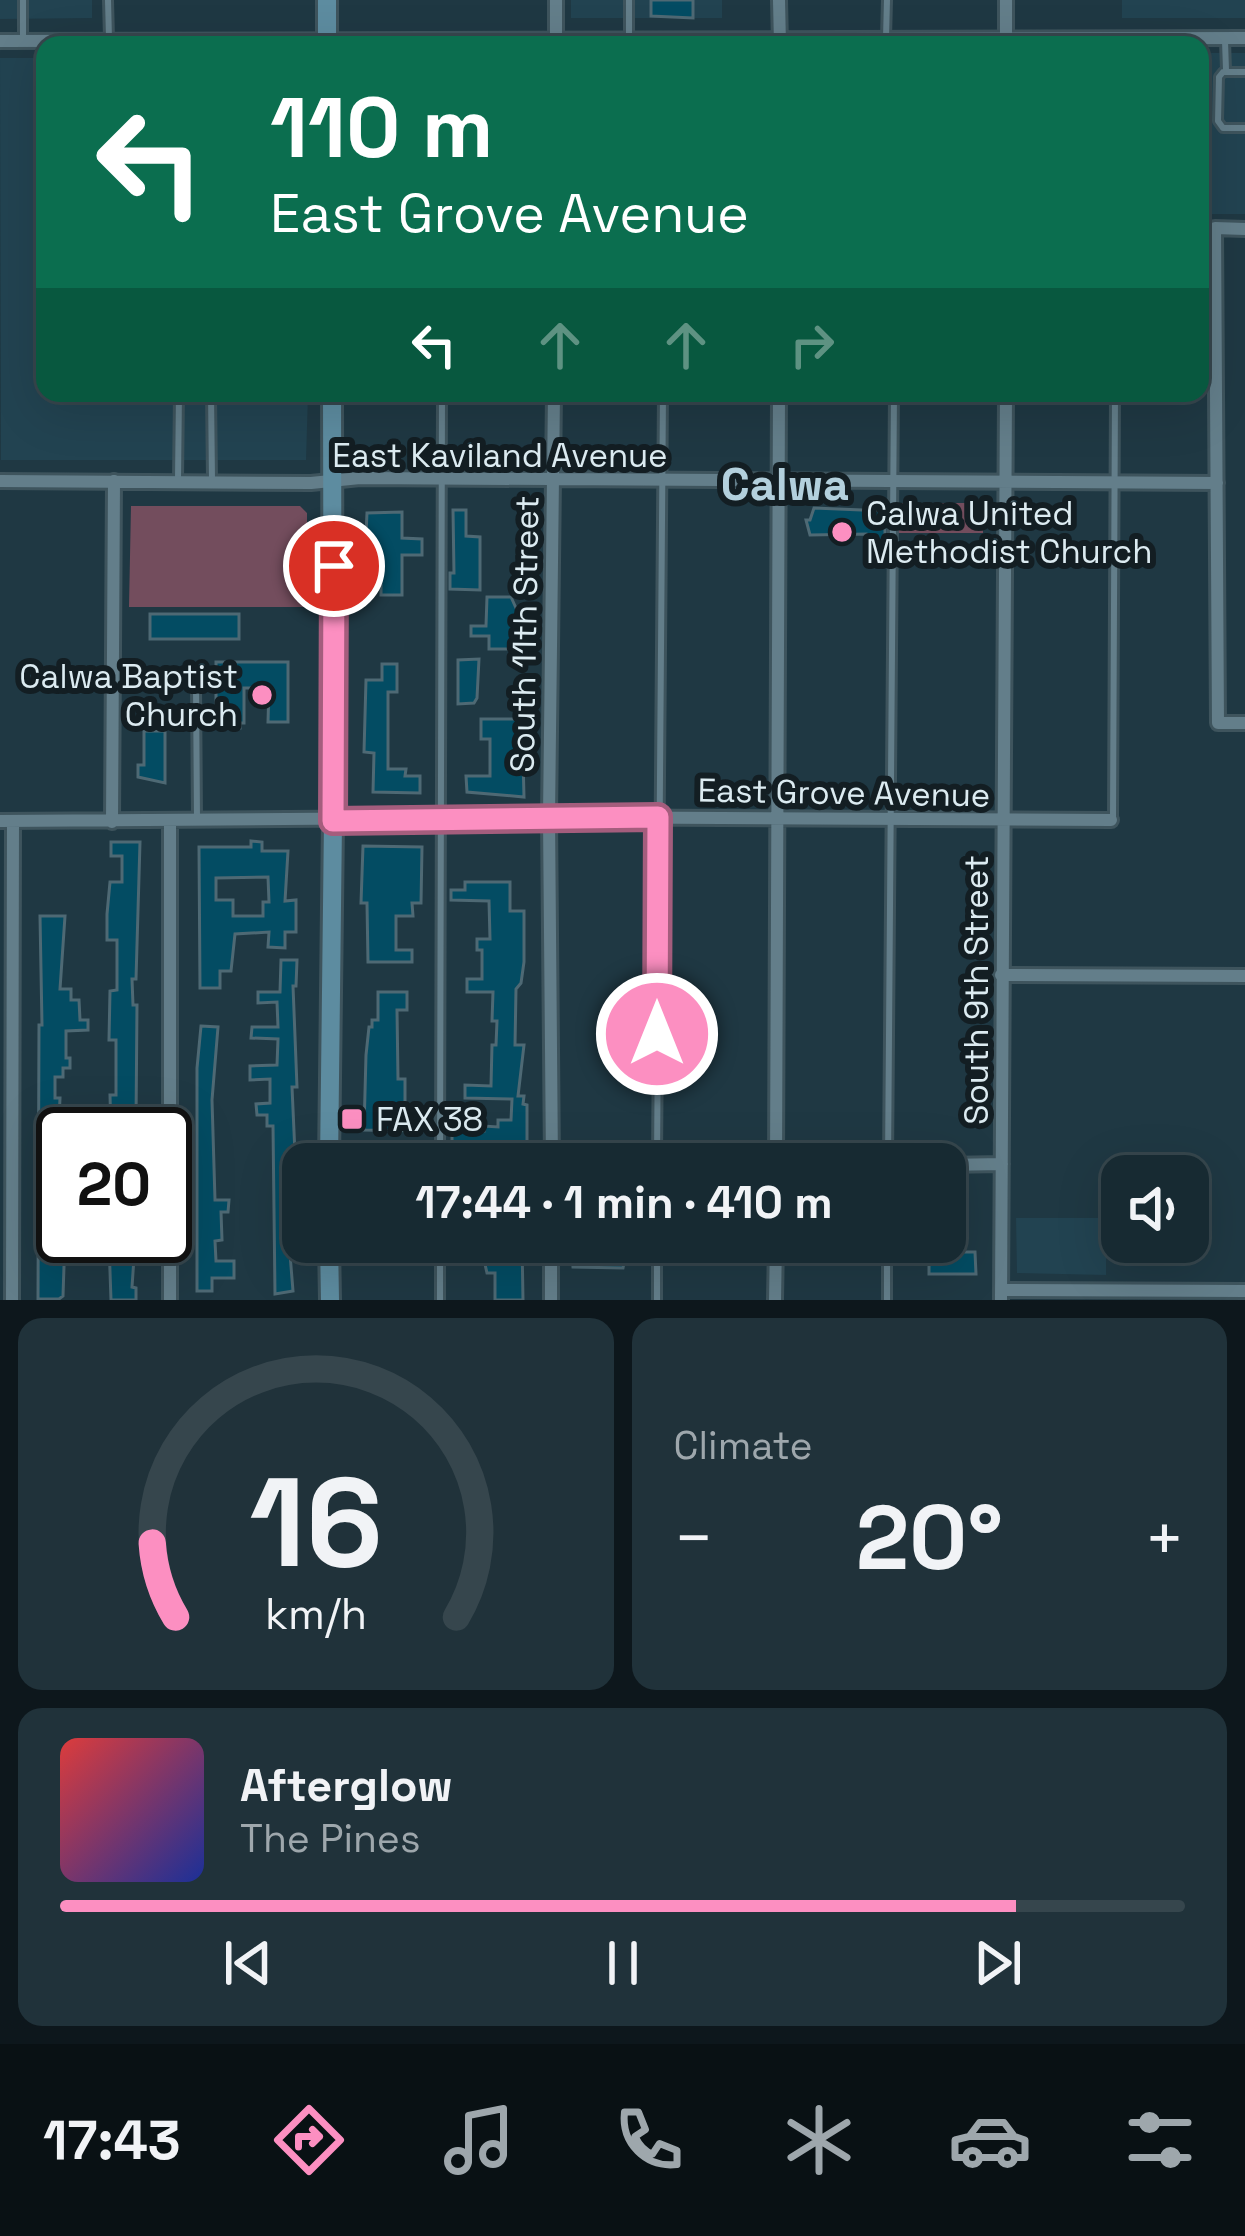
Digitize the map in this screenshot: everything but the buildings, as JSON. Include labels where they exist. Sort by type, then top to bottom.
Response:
[{"type":"main road","points":[[327,0],[327,36]]},
{"type":"main road","points":[[328,1143],[332,402]]},
{"type":"main road","points":[[329,1263],[330,1300]]},
{"type":"street","points":[[556,0],[556,36]]},
{"type":"street","points":[[779,0],[780,36]]},
{"type":"street","points":[[1006,0],[1006,36]]},
{"type":"street","points":[[1209,38],[1245,38]]},
{"type":"street","points":[[0,41],[36,41]]},
{"type":"street","points":[[1209,228],[1245,229]]},
{"type":"street","points":[[1209,256],[1217,483],[1218,723],[1245,723]]},
{"type":"street","name":"South 11th Street","points":[[551,1143],[548,817],[554,402]]},
{"type":"street","points":[[776,1143],[779,402]]},
{"type":"street","name":"South 9th Street","points":[[1001,1295],[1006,402]]},
{"type":"street","name":"East Kaviland Avenue","points":[[0,481],[1217,483]]},
{"type":"street","points":[[112,822],[114,481]]},
{"type":"street","name":"East Grove Avenue","points":[[7,822],[548,817],[1111,820]]},
{"type":"street","points":[[170,821],[170,1300]]},
{"type":"street","points":[[7,822],[11,1300]]},
{"type":"street","points":[[1001,975],[1245,976]]},
{"type":"street","points":[[966,1165],[1002,1164]]},
{"type":"street","points":[[551,1263],[551,1300]]},
{"type":"street","points":[[775,1300],[776,1263]]},
{"type":"street","points":[[1001,1295],[1245,1291]]},
{"type":"lane","points":[[23,0],[23,41]]},
{"type":"lane","points":[[108,0],[109,36]]},
{"type":"lane","points":[[629,0],[629,36]]},
{"type":"lane","points":[[886,36],[887,0]]},
{"type":"lane","points":[[1224,38],[1226,72]]},
{"type":"lane","points":[[1245,72],[1219,77],[1218,121],[1223,128],[1245,128]]},
{"type":"lane","points":[[178,402],[178,480]]},
{"type":"lane","points":[[211,402],[212,480]]},
{"type":"lane","points":[[440,1143],[442,402]]},
{"type":"lane","points":[[656,1143],[663,402]]},
{"type":"lane","points":[[888,1143],[894,402]]},
{"type":"lane","points":[[1111,820],[1115,402]]},
{"type":"lane","points":[[196,685],[197,821]]},
{"type":"lane","points":[[440,1263],[440,1300]]},
{"type":"lane","points":[[657,1263],[657,1300]]},
{"type":"lane","points":[[887,1263],[887,1300]]},
{"type":"shaded area","points":[[0,0],[92,0],[92,18],[0,19]]},
{"type":"shaded area","points":[[571,0],[722,0],[722,18],[571,18]]},
{"type":"shaded area","points":[[1122,0],[1245,0],[1245,18],[1122,18]]},
{"type":"shaded area","points":[[1209,53],[1245,53],[1245,214],[1209,214]]},
{"type":"shaded area","points":[[0,58],[36,58],[36,402],[308,402],[306,460],[1,460]]},
{"type":"shaded area","points":[[897,503],[983,503],[983,533],[897,533]]},
{"type":"shaded area","points":[[131,506],[300,506],[307,513],[307,607],[129,607]]},
{"type":"shaded area","points":[[1016,1218],[1101,1218],[1101,1263],[1106,1263],[1106,1275],[1017,1273]]},
{"type":"place","name":"Calwa United Methodist Church","points":[[842,532]]},
{"type":"place","name":"Calwa Baptist Church","points":[[262,695]]},
{"type":"place","name":"FAX 38","points":[[352,1119]]},
{"type":"district","name":"Calwa","points":[[785,484]]},
{"type":"route","points":[[334,566],[333,821],[658,817],[657,1034]]}]
